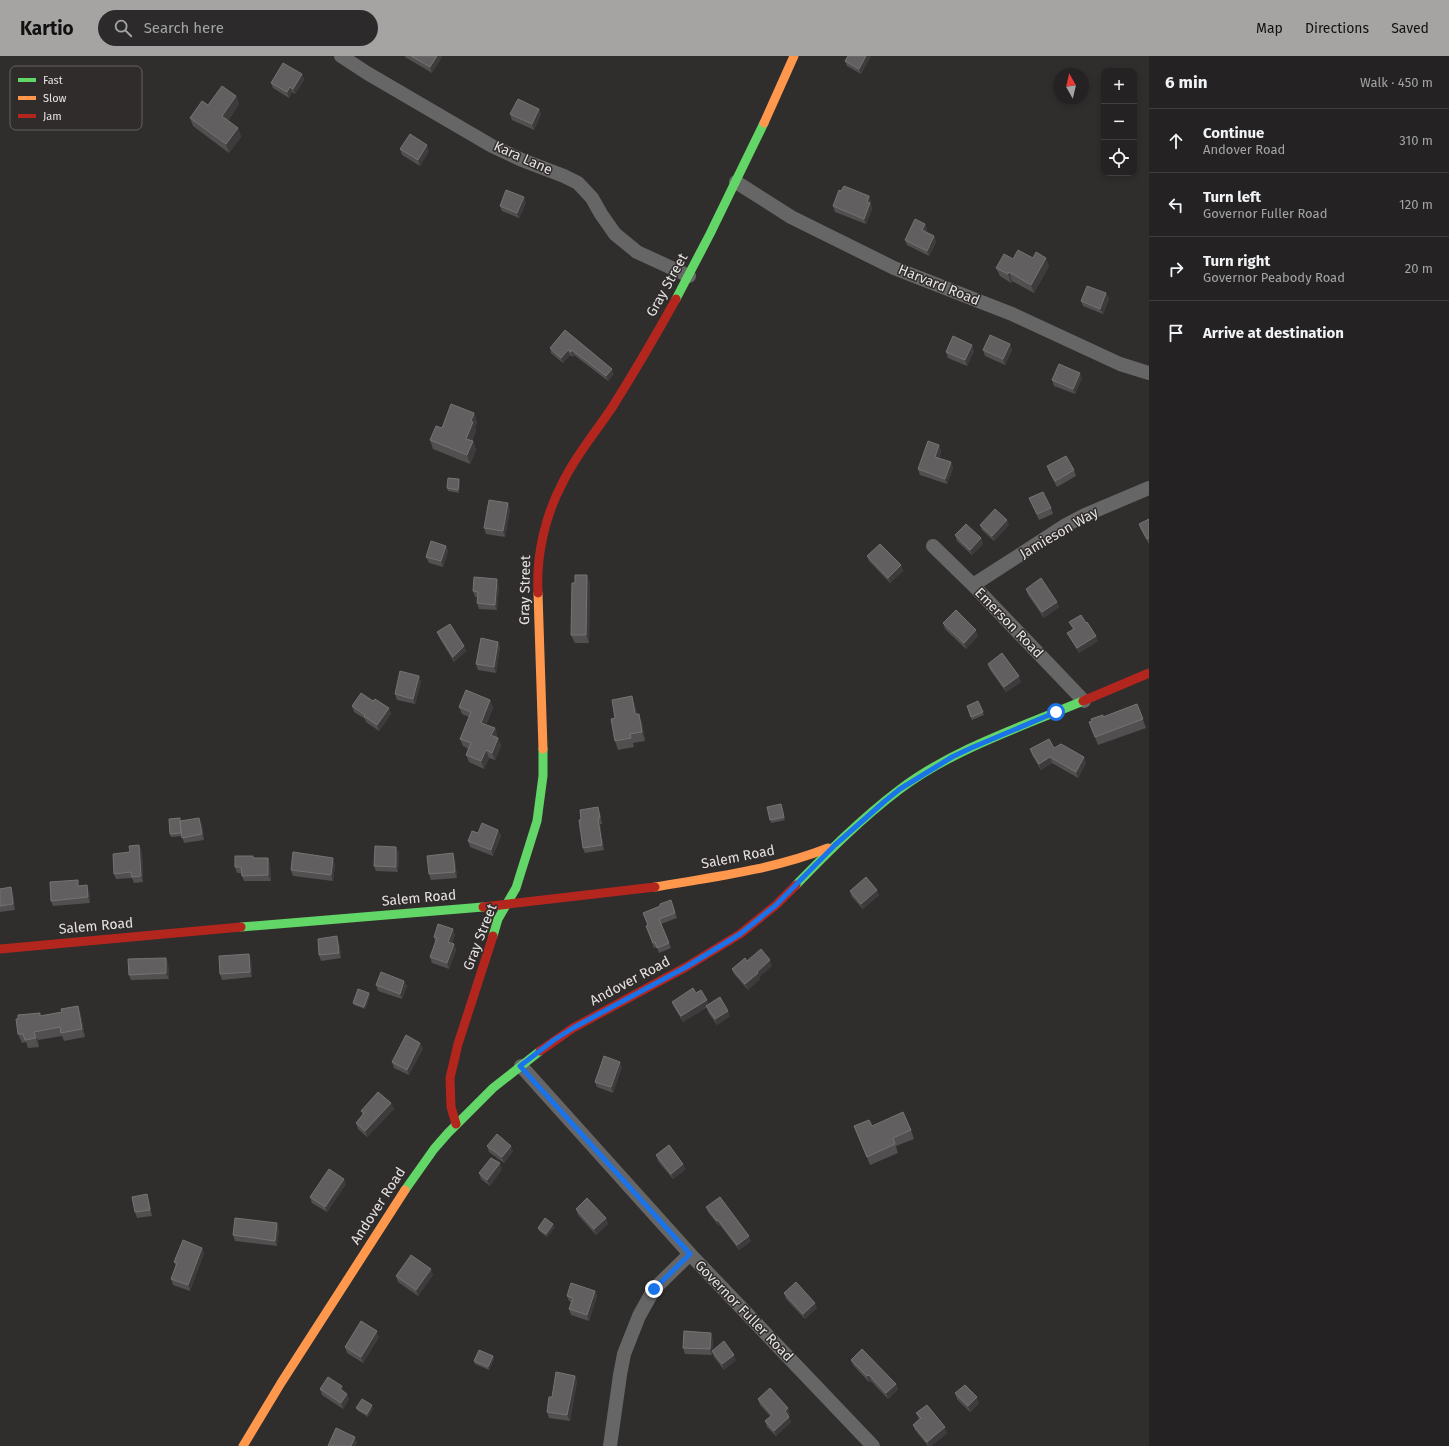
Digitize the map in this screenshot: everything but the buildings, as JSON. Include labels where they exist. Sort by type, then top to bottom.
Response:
[{"type":"main road","name":"Gray Street","points":[[456,1124],[451,1107],[450,1078],[456,1050],[498,919],[516,888],[537,821],[541,799],[543,752],[537,578],[539,554],[545,530],[557,495],[569,470],[611,408],[654,338],[713,231],[794,56]]},
{"type":"main road","name":"Andover Road","points":[[242,1446],[381,1225],[434,1149],[456,1124],[493,1088],[554,1040],[720,947],[759,919],[790,887],[835,845],[885,801],[906,786],[946,761],[971,748],[1149,673]]},
{"type":"main road","name":"Salem Road","points":[[0,949],[155,934],[506,905],[647,888],[769,866],[820,852],[835,845]]},
{"type":"main road","points":[[769,866],[778,876]]},
{"type":"street","name":"Kara Lane","points":[[341,56],[367,73],[492,146],[578,183],[592,198],[615,234],[637,252],[689,276]]},
{"type":"street","name":"Harvard Road","points":[[736,182],[791,217],[894,268],[1012,314],[1120,364],[1149,373]]},
{"type":"street","name":"Jamieson Way","points":[[973,585],[1066,525],[1085,515],[1149,488]]},
{"type":"street","name":"Emerson Road","points":[[933,546],[973,585],[1084,701]]},
{"type":"street","name":"Governor Fuller Road","points":[[520,1066],[690,1254],[872,1446]]},
{"type":"street","points":[[610,1446],[624,1354],[639,1316],[654,1289],[690,1254]]},
{"type":"traffic: fast","points":[[676,299],[710,234],[764,123]]},
{"type":"traffic: fast","points":[[796,885],[859,823],[899,790],[919,776],[941,763],[988,740],[1083,701]]},
{"type":"traffic: fast","points":[[493,936],[498,919],[516,888],[537,821],[543,776],[543,749]]},
{"type":"traffic: fast","points":[[241,927],[483,907]]},
{"type":"traffic: fast","points":[[405,1190],[434,1149],[448,1133],[493,1088],[540,1051]]},
{"type":"traffic: slow","points":[[764,123],[794,56]]},
{"type":"traffic: slow","points":[[538,593],[543,749]]},
{"type":"traffic: slow","points":[[655,887],[764,867],[807,856],[828,848]]},
{"type":"traffic: slow","points":[[243,1446],[281,1383],[405,1190]]},
{"type":"traffic: jam","points":[[538,593],[540,550],[551,508],[557,495],[574,462],[613,406],[676,299]]},
{"type":"traffic: jam","points":[[1083,701],[1149,673]]},
{"type":"traffic: jam","points":[[540,1051],[573,1028],[686,967],[740,934],[776,905],[796,885]]},
{"type":"traffic: jam","points":[[483,907],[655,887]]},
{"type":"traffic: jam","points":[[0,949],[241,927]]},
{"type":"traffic: jam","points":[[456,1124],[451,1107],[450,1078],[458,1044],[493,936]]},
{"type":"route","points":[[654,1289],[690,1254],[520,1066],[554,1040],[573,1028],[686,967],[740,934],[776,905],[835,845],[900,789],[952,757],[1056,712]]}]
